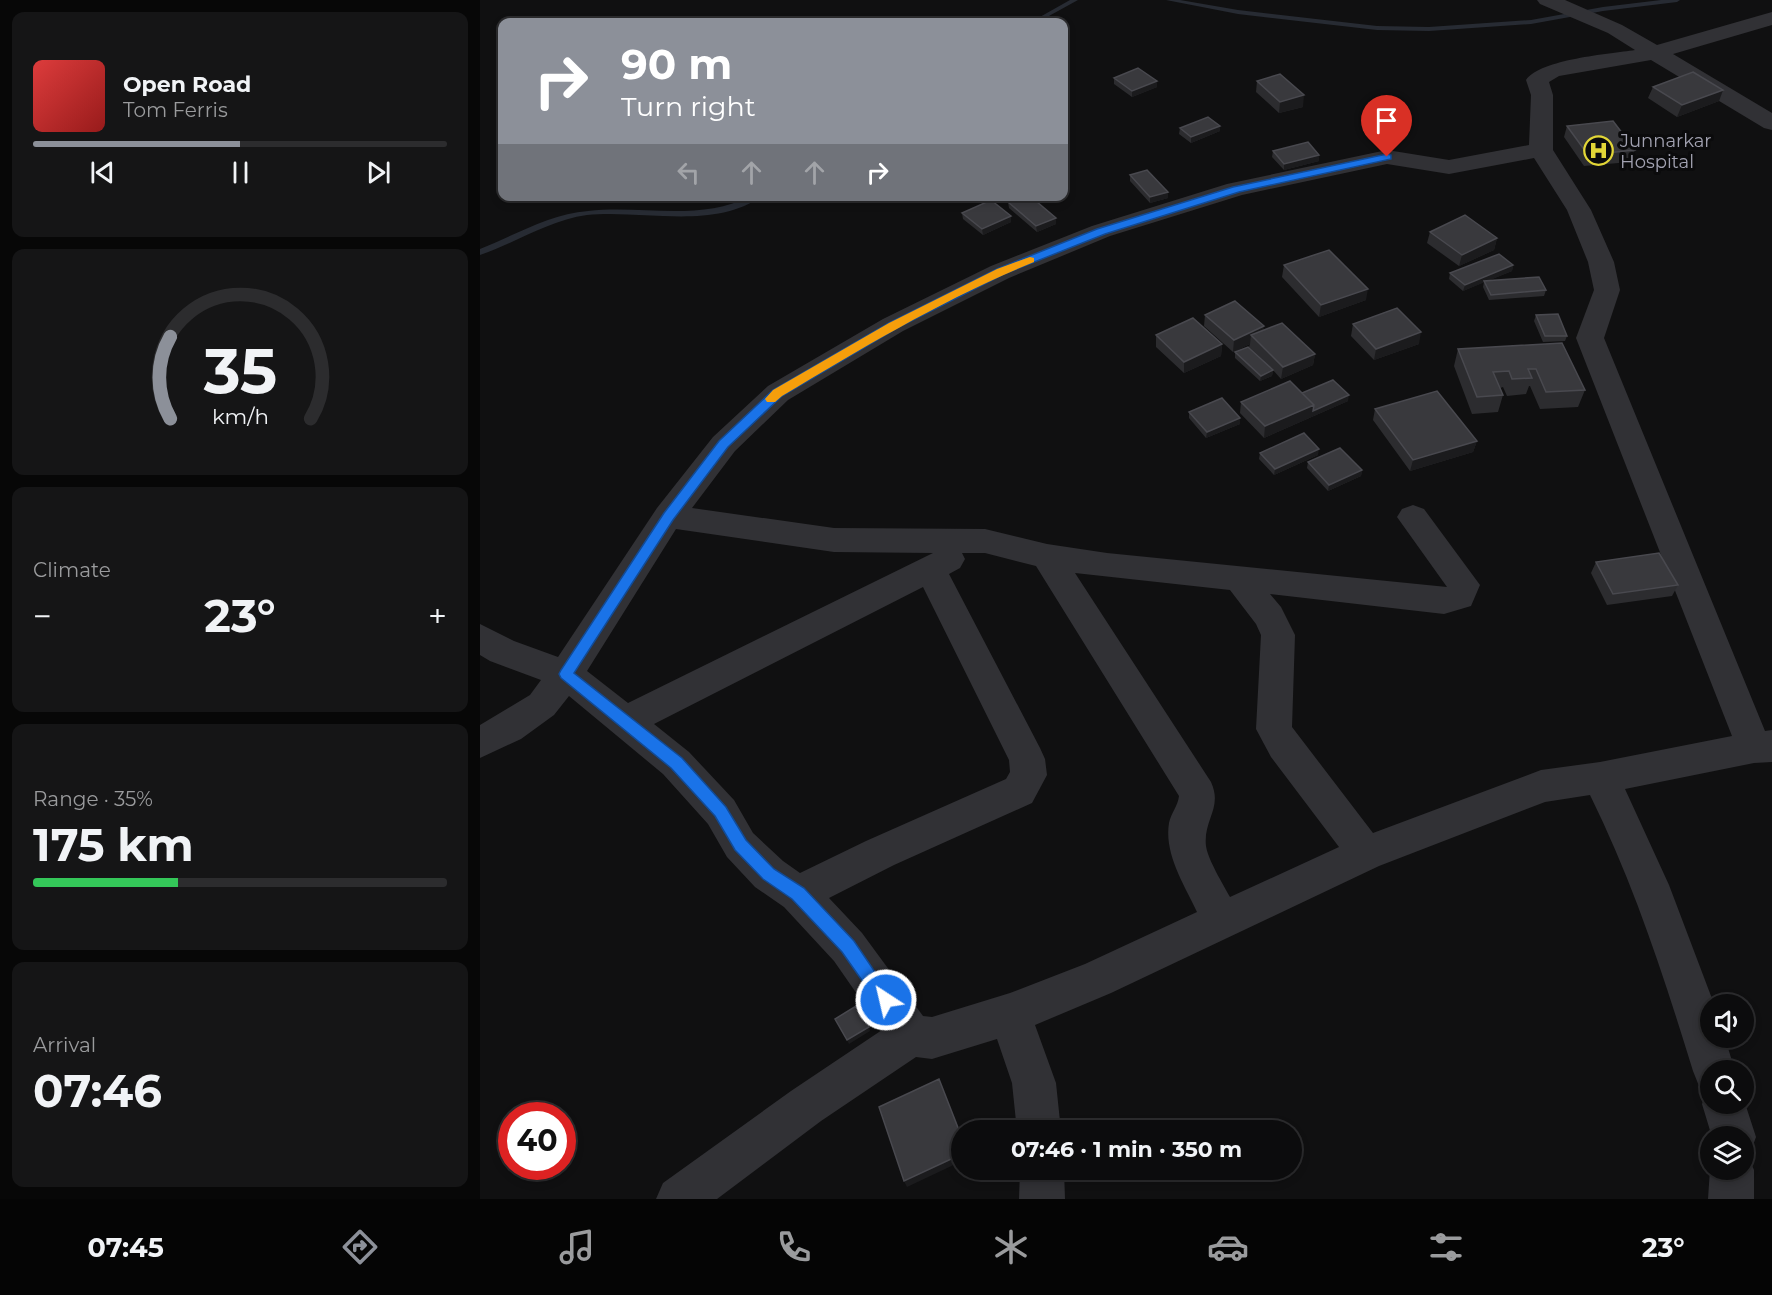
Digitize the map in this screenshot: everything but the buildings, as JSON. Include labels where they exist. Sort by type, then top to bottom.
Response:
[{"type":"street","points":[[1549,1],[1607,26],[1772,123]]},
{"type":"street","points":[[679,1199],[806,1106],[911,1035],[932,1038],[1010,1014],[1097,979],[1366,853],[1510,800],[1541,786],[1600,778],[1763,746],[1590,338],[1606,290],[1601,262],[1579,210],[1541,150],[1542,95],[1537,80],[1553,71],[1654,53],[1772,18]]},
{"type":"street","points":[[480,743],[508,728],[542,705],[566,674],[668,516],[724,444],[778,393],[893,325],[1000,272],[1101,231],[1258,184],[1387,157],[1449,167],[1541,150]]},
{"type":"street","points":[[668,516],[834,540],[985,541],[1047,556],[1107,565],[1343,588],[1444,602],[1459,597],[1464,585],[1413,517]]},
{"type":"street","points":[[624,722],[985,541]]},
{"type":"street","points":[[1047,556],[1198,794],[1197,806],[1188,821],[1187,848],[1221,922]]},
{"type":"street","points":[[798,894],[880,853],[1019,791],[1029,775],[1027,759],[930,569]]},
{"type":"street","points":[[1239,578],[1269,616],[1278,635],[1274,729],[1284,746],[1366,853]]},
{"type":"street","points":[[480,638],[502,651],[566,674],[676,763],[721,812],[740,845],[769,874],[798,894],[848,947],[911,1035]]},
{"type":"street","points":[[1600,778],[1625,826],[1660,913],[1710,1060]]},
{"type":"street","points":[[1010,1014],[1034,1083],[1038,1120]]},
{"type":"street","points":[[1042,1180],[1042,1199]]},
{"type":"street","points":[[1731,1199],[1732,1180]]},
{"type":"waterway","points":[[1041,18],[1075,0]]},
{"type":"waterway","points":[[1169,0],[1238,12],[1377,28],[1429,29],[1531,22],[1603,9],[1677,0]]},
{"type":"waterway","points":[[480,252],[574,215],[607,212],[698,213],[720,211],[748,201]]},
{"type":"slow traffic","points":[[771,399],[893,325],[1000,272],[1030,260]]},
{"type":"place","name":"Junnarkar Hospital","points":[[1599,151]]},
{"type":"route","points":[[886,1000],[848,947],[798,894],[769,874],[740,845],[721,812],[676,763],[566,674],[668,516],[724,444],[778,393],[893,325],[1000,272],[1101,231],[1236,189],[1387,157]]}]
